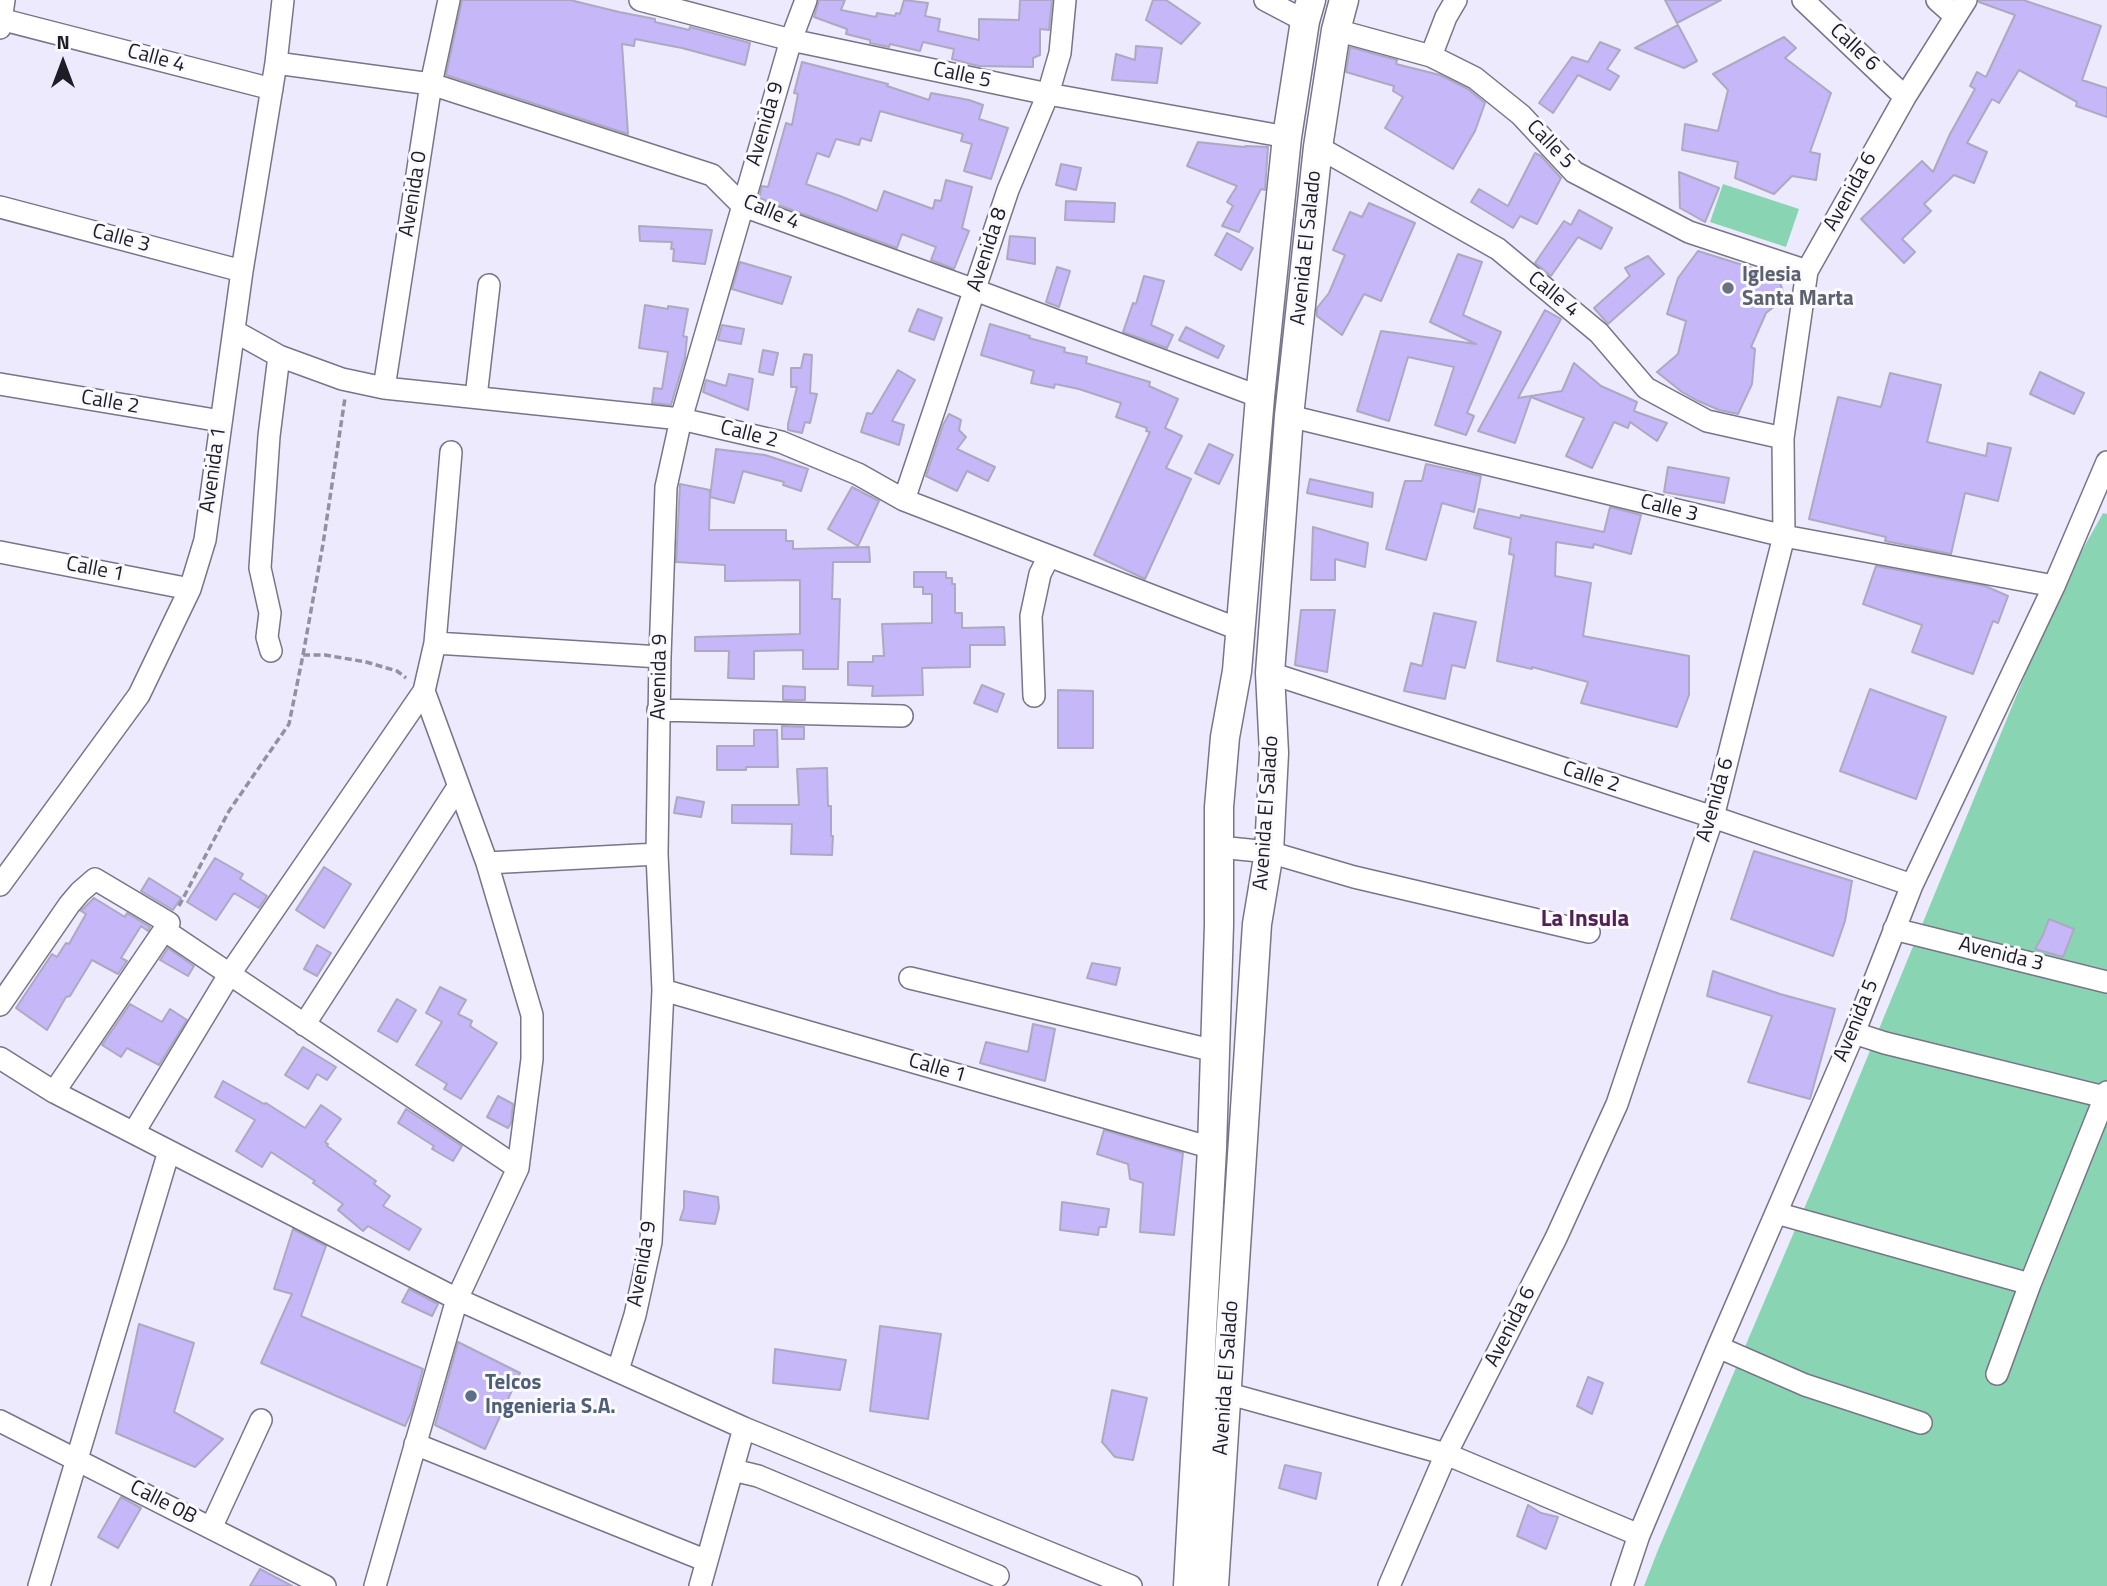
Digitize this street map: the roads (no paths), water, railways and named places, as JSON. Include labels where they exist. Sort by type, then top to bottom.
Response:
[{"type":"main road","name":"Avenida El Salado","points":[[1214,1586],[1257,924],[1269,852],[1274,753],[1270,673],[1289,416],[1318,148],[1336,30],[1344,0]]},
{"type":"main road","name":"Avenida El Salado","points":[[1188,1586],[1212,1148],[1219,807],[1225,737],[1237,671],[1260,397],[1287,137],[1308,10]]},
{"type":"street","name":"Avenida 1","points":[[0,885],[139,695],[190,589],[205,540],[283,0]]},
{"type":"street","name":"Avenida 0","points":[[384,388],[431,84],[449,0]]},
{"type":"street","name":"Calle 5","points":[[640,0],[790,40],[1048,94],[1287,137]]},
{"type":"street","name":"Avenida 9","points":[[618,1370],[635,1315],[651,1242],[663,990],[657,855],[666,487],[681,419],[790,40],[806,0]]},
{"type":"street","name":"Avenida 8","points":[[904,500],[1008,190],[1048,94],[1060,53],[1065,0]]},
{"type":"street","points":[[1265,0],[1308,10]]},
{"type":"street","points":[[1431,55],[1456,0]]},
{"type":"street","name":"Calle 6","points":[[1803,0],[1905,97]]},
{"type":"street","points":[[1937,0],[1960,8]]},
{"type":"street","name":"Avenida 6","points":[[1389,1586],[1446,1454],[1556,1238],[1617,1104],[1713,817],[1784,536],[1783,438],[1807,271],[1905,97],[1960,8]]},
{"type":"street","name":"Calle 4","points":[[1,17],[272,89]]},
{"type":"street","name":"Calle 5","points":[[1336,30],[1431,55],[1475,78],[1521,115],[1574,172],[1689,232],[1807,271]]},
{"type":"street","name":"Calle 4","points":[[276,63],[431,84],[712,175],[743,206],[1260,397]]},
{"type":"street","name":"Calle 4","points":[[1318,148],[1498,250],[1599,333],[1646,388],[1707,421],[1783,438]]},
{"type":"street","name":"Calle 3","points":[[0,207],[242,271]]},
{"type":"street","points":[[476,397],[489,285]]},
{"type":"street","name":"Calle 2","points":[[234,331],[279,356],[347,380],[384,388],[681,419],[780,442],[858,474],[904,500],[1241,630]]},
{"type":"street","points":[[271,651],[267,637],[270,613],[260,568],[269,436],[279,356]]},
{"type":"street","name":"Calle 2","points":[[0,384],[221,421]]},
{"type":"street","name":"Calle 3","points":[[1289,416],[1784,536],[2054,586]]},
{"type":"street","points":[[134,1132],[229,975],[424,691],[435,643],[451,452]]},
{"type":"street","name":"Avenida 5","points":[[1622,1586],[1639,1535],[1717,1347],[1854,1033],[1912,885],[2054,586],[2098,505],[2106,465]]},
{"type":"street","name":"Calle 1","points":[[0,552],[190,589]]},
{"type":"street","points":[[1034,696],[1031,616],[1040,574],[1049,556]]},
{"type":"street","points":[[435,643],[660,657]]},
{"type":"street","name":"Calle 2","points":[[1270,673],[1713,817],[1912,885]]},
{"type":"street","points":[[375,1586],[457,1298],[518,1168],[532,1059],[532,1014],[487,863],[424,691]]},
{"type":"street","points":[[659,710],[902,716]]},
{"type":"street","points":[[304,1025],[458,787]]},
{"type":"street","points":[[1219,847],[1269,852],[1354,877],[1589,932]]},
{"type":"street","points":[[487,863],[657,855]]},
{"type":"street","points":[[0,1006],[69,905],[95,879],[167,927],[229,975],[518,1168]]},
{"type":"street","points":[[54,1092],[167,927]]},
{"type":"street","name":"Avenida 3","points":[[1894,929],[2107,982]]},
{"type":"street","points":[[910,978],[1215,1051]]},
{"type":"street","name":"Calle 1","points":[[663,990],[1212,1148]]},
{"type":"street","points":[[1854,1033],[1885,1043],[2106,1095],[1997,1374]]},
{"type":"street","points":[[0,1058],[54,1092],[457,1298],[744,1428],[1131,1586]]},
{"type":"street","points":[[39,1586],[169,1151]]},
{"type":"street","points":[[1776,1213],[2030,1284]]},
{"type":"street","points":[[1717,1347],[1804,1385],[1921,1423]]},
{"type":"street","points":[[1226,1393],[1446,1454],[1639,1535]]},
{"type":"street","points":[[211,1528],[261,1420]]},
{"type":"street","name":"Calle 0B","points":[[0,1421],[325,1586]]},
{"type":"street","points":[[700,1586],[744,1428]]},
{"type":"street","points":[[415,1444],[707,1561]]},
{"type":"street","points":[[733,1469],[758,1476],[998,1576]]},
{"type":"place","name":"Iglesia Santa Marta","points":[[1728,288]]},
{"type":"place","name":"Telcos Ingenieria S.A.","points":[[471,1396]]},
{"type":"district","name":"La Insula","points":[[1585,920]]}]
